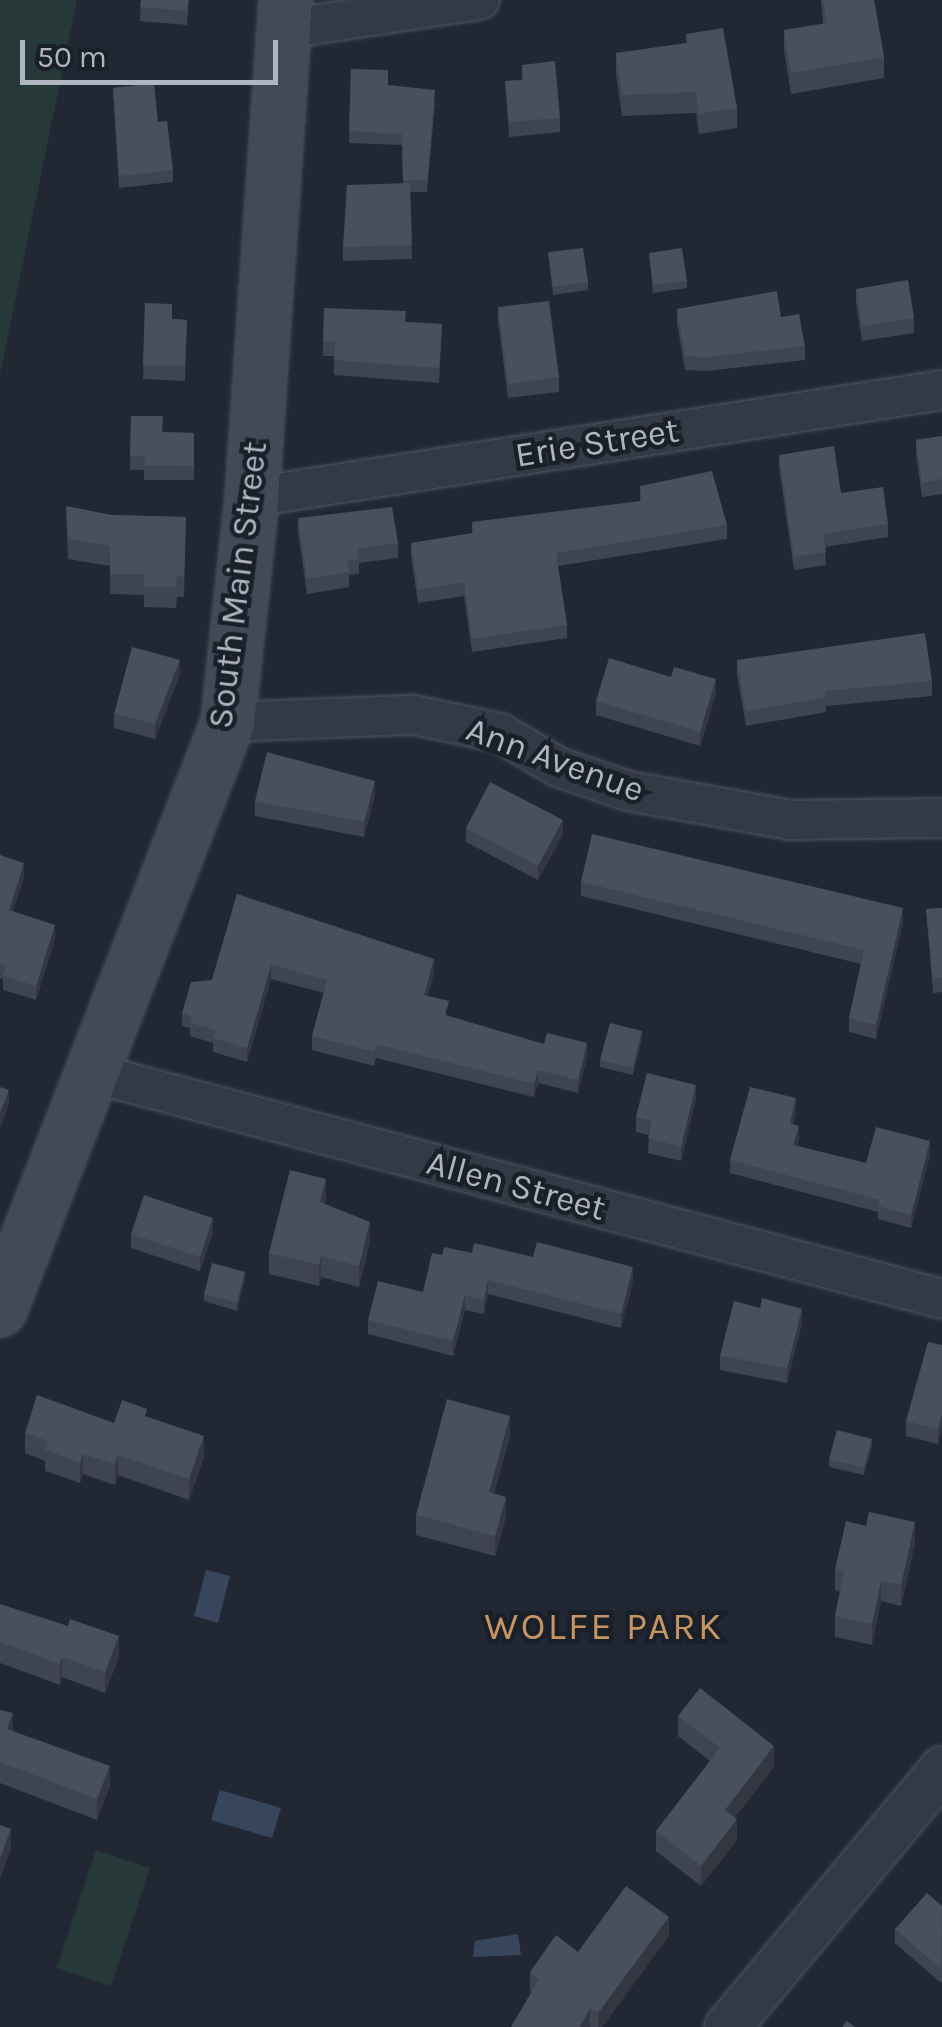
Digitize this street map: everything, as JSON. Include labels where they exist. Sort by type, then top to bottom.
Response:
[{"type":"main road","name":"South Main Street","points":[[0,1310],[228,722],[252,497],[286,15]]},
{"type":"street","points":[[286,15],[480,0]]},
{"type":"street","name":"Erie Street","points":[[252,497],[942,390]]},
{"type":"street","name":"Ann Avenue","points":[[228,722],[414,715],[500,733],[558,768],[628,791],[790,820],[942,818]]},
{"type":"street","name":"Allen Street","points":[[90,1072],[942,1299]]},
{"type":"street","points":[[726,2027],[942,1769]]},
{"type":"shaded area","points":[[0,0],[77,0],[0,374]]},
{"type":"shaded area","points":[[96,1850],[150,1868],[111,1986],[57,1968]]},
{"type":"water","points":[[206,1570],[230,1576],[218,1623],[194,1616]]},
{"type":"water","points":[[220,1790],[281,1808],[272,1838],[211,1820]]},
{"type":"water","points":[[518,1934],[521,1955],[473,1957],[475,1941]]},
{"type":"building","points":[[141,0],[188,0],[187,11],[140,7]]},
{"type":"building","points":[[823,0],[874,0],[884,57],[791,73],[784,30],[827,23]]},
{"type":"building","points":[[723,28],[737,108],[699,114],[696,92],[622,95],[616,53],[688,43],[686,34]]},
{"type":"building","points":[[555,61],[560,118],[509,122],[505,81],[523,80],[522,65]]},
{"type":"building","points":[[351,69],[388,70],[388,85],[435,90],[427,180],[403,180],[402,134],[349,131]]},
{"type":"building","points":[[154,83],[158,122],[167,121],[173,170],[119,176],[113,88]]},
{"type":"building","points":[[410,183],[412,245],[343,247],[347,185]]},
{"type":"building","points":[[583,248],[588,282],[553,287],[548,252]]},
{"type":"building","points":[[682,248],[687,281],[653,285],[649,253]]},
{"type":"building","points":[[908,280],[914,318],[862,326],[856,289]]},
{"type":"building","points":[[777,291],[781,317],[799,314],[805,346],[685,356],[677,309]]},
{"type":"building","points":[[549,301],[559,377],[508,384],[498,307]]},
{"type":"building","points":[[145,303],[172,304],[172,319],[187,320],[185,366],[143,365]]},
{"type":"building","points":[[324,308],[406,311],[405,322],[442,324],[439,368],[334,360],[335,342],[323,341]]},
{"type":"building","points":[[131,416],[163,416],[162,432],[194,433],[194,466],[144,465],[145,456],[130,456]]},
{"type":"building","points":[[942,436],[942,479],[922,483],[916,440]]},
{"type":"building","points":[[834,446],[841,493],[883,487],[888,524],[823,534],[826,552],[794,557],[779,455]]},
{"type":"building","points":[[712,471],[727,525],[556,553],[567,625],[472,639],[464,582],[418,590],[411,543],[474,533],[472,522],[642,501],[640,486]]},
{"type":"building","points":[[66,506],[111,515],[186,517],[184,577],[177,576],[176,587],[144,587],[144,574],[110,574],[110,546],[68,539]]},
{"type":"building","points":[[392,507],[398,543],[357,549],[359,559],[347,561],[349,572],[307,579],[298,518]]},
{"type":"building","points":[[925,633],[932,681],[825,691],[826,697],[746,711],[737,660]]},
{"type":"building","points":[[132,647],[180,660],[155,724],[114,714]]},
{"type":"building","points":[[609,658],[671,677],[674,667],[716,679],[700,732],[596,701]]},
{"type":"building","points":[[267,752],[375,781],[364,822],[255,801]]},
{"type":"building","points":[[490,782],[563,820],[538,866],[466,828]]},
{"type":"building","points":[[592,834],[903,908],[876,1025],[849,1018],[864,950],[581,882]]},
{"type":"building","points":[[0,855],[24,863],[9,910],[55,925],[36,986],[3,976],[6,966],[0,964]]},
{"type":"building","points":[[237,894],[434,959],[424,995],[449,1001],[445,1015],[544,1044],[547,1033],[587,1043],[578,1080],[538,1070],[534,1084],[376,1044],[374,1052],[312,1036],[327,980],[271,965],[247,1048],[213,1038],[216,1030],[190,1023],[192,1016],[182,1013],[191,982],[212,980]]},
{"type":"building","points":[[942,908],[942,978],[933,978],[926,909]]},
{"type":"building","points":[[610,1023],[642,1031],[633,1068],[600,1060]]},
{"type":"building","points":[[647,1073],[696,1085],[681,1147],[648,1138],[652,1121],[636,1117]]},
{"type":"building","points":[[0,1087],[9,1090],[0,1113]]},
{"type":"building","points":[[750,1087],[796,1098],[790,1123],[799,1126],[793,1145],[866,1163],[876,1127],[930,1141],[911,1215],[878,1206],[880,1200],[730,1160]]},
{"type":"building","points":[[290,1170],[326,1179],[320,1202],[370,1222],[359,1266],[321,1256],[319,1265],[269,1253]]},
{"type":"building","points":[[144,1195],[213,1218],[200,1257],[131,1234]]},
{"type":"building","points":[[537,1242],[633,1267],[621,1314],[488,1280],[484,1300],[465,1295],[453,1341],[368,1320],[378,1281],[423,1292],[432,1253],[442,1255],[444,1247],[472,1253],[474,1243],[533,1257]]},
{"type":"building","points":[[212,1263],[245,1272],[237,1303],[204,1294]]},
{"type":"building","points":[[762,1298],[802,1309],[787,1368],[720,1356],[734,1301],[760,1308]]},
{"type":"building","points":[[928,1342],[942,1345],[942,1414],[938,1429],[906,1421]]},
{"type":"building","points":[[37,1395],[114,1423],[122,1400],[147,1409],[145,1416],[204,1436],[189,1479],[118,1455],[115,1464],[83,1454],[80,1463],[45,1450],[48,1441],[25,1433]]},
{"type":"building","points":[[447,1399],[510,1416],[489,1492],[506,1497],[495,1536],[416,1515]]},
{"type":"building","points":[[837,1430],[872,1439],[864,1468],[829,1459]]},
{"type":"building","points":[[869,1512],[915,1522],[901,1585],[881,1581],[872,1624],[835,1616],[844,1572],[835,1570],[846,1521],[866,1526]]},
{"type":"building","points":[[0,1604],[68,1626],[70,1619],[119,1636],[105,1672],[62,1657],[60,1664],[0,1642]]},
{"type":"building","points":[[700,1688],[774,1746],[725,1810],[737,1819],[701,1866],[656,1831],[720,1748],[678,1716]]},
{"type":"building","points":[[0,1710],[13,1713],[7,1729],[110,1766],[97,1799],[0,1762]]},
{"type":"building","points":[[0,1825],[11,1829],[0,1859]]},
{"type":"building","points":[[626,1886],[669,1917],[598,2013],[590,2008],[580,2027],[511,2027],[539,1979],[530,1972],[556,1935],[578,1952]]},
{"type":"building","points":[[927,1893],[942,1906],[941,1969],[895,1929]]},
{"type":"district","name":"WOLFE PARK","points":[[604,1627]]}]
